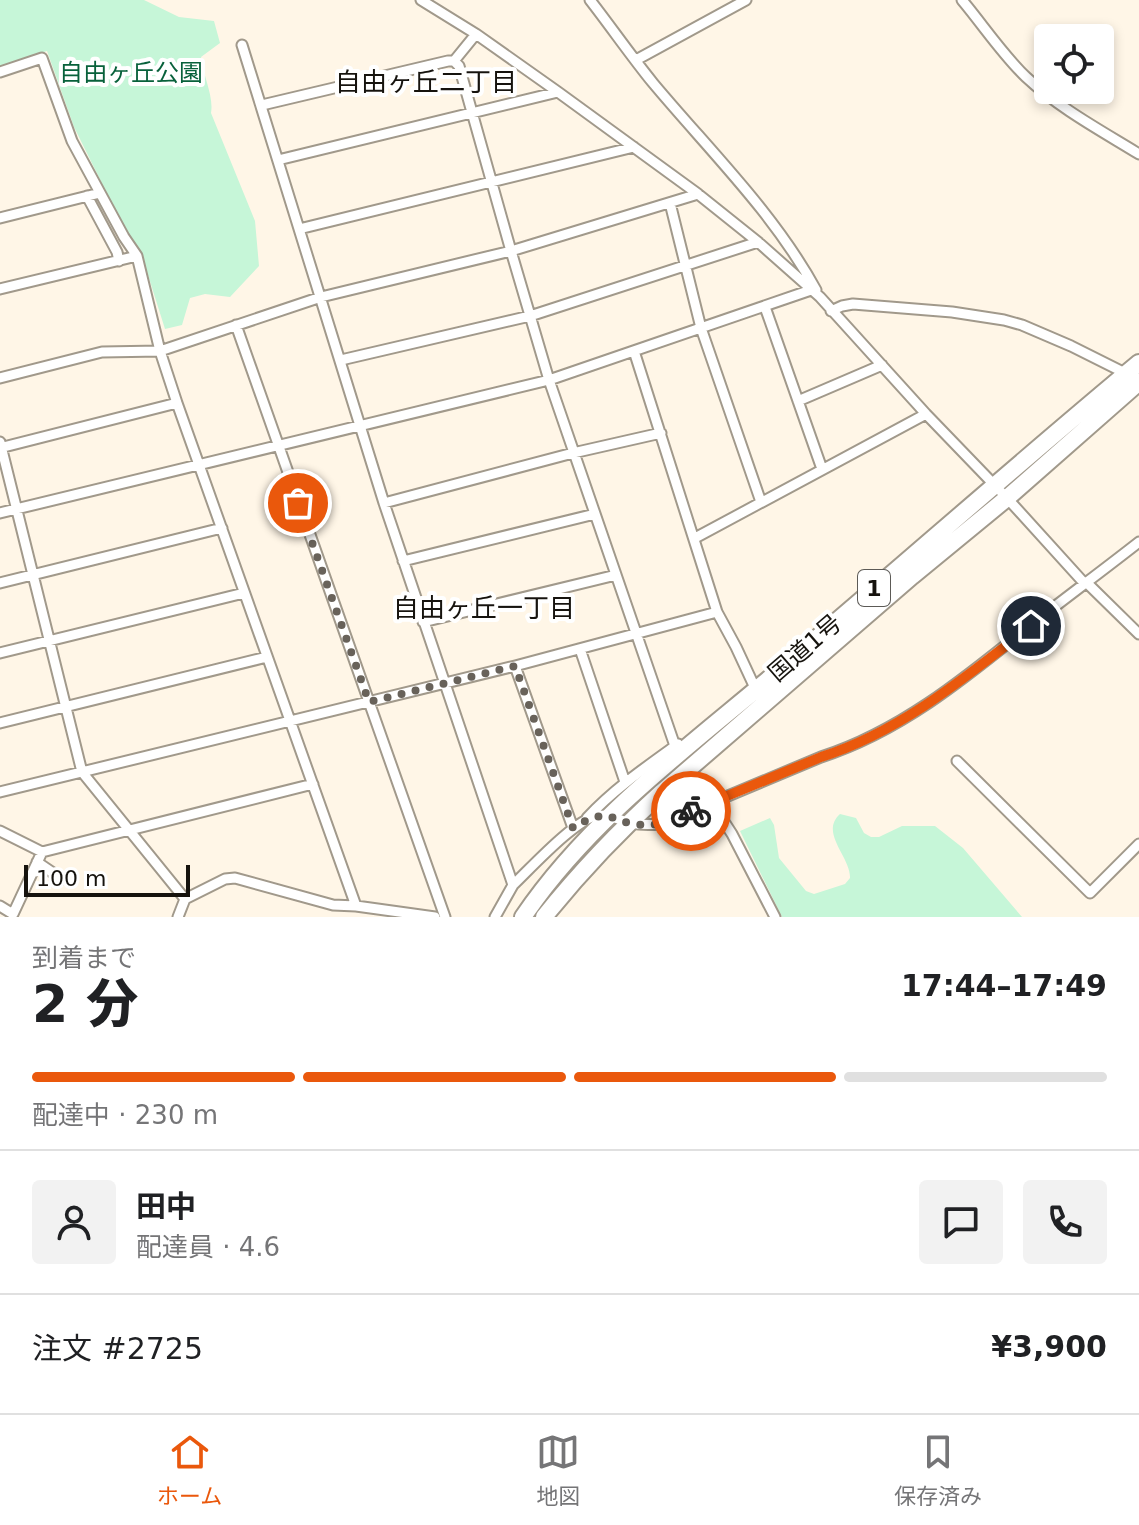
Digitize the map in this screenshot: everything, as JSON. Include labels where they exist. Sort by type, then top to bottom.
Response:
[{"type":"highway","name":"国道1号","points":[[523,917],[552,878],[650,779],[993,485],[1136,375]]},
{"type":"highway","name":"国道1号","points":[[544,917],[577,876],[628,822],[1007,498],[1136,375]]},
{"type":"street","points":[[421,0],[476,34],[558,92],[758,242],[815,293],[1086,584],[1139,634]]},
{"type":"street","points":[[590,0],[652,82],[787,242],[815,293]]},
{"type":"street","points":[[636,60],[746,0]]},
{"type":"street","points":[[962,0],[1023,74],[1040,89],[1139,154]]},
{"type":"street","points":[[262,105],[454,61],[476,34]]},
{"type":"street","points":[[242,45],[384,503],[513,885]]},
{"type":"street","points":[[0,72],[42,58],[72,141],[137,256],[160,351],[177,403],[356,906]]},
{"type":"street","points":[[454,61],[459,66],[549,380],[675,746]]},
{"type":"street","points":[[278,160],[558,92]]},
{"type":"street","points":[[299,229],[634,147]]},
{"type":"street","points":[[0,218],[100,193]]},
{"type":"street","points":[[0,378],[102,352],[160,351],[321,297],[511,251],[698,194]]},
{"type":"street","points":[[87,196],[119,261]]},
{"type":"street","points":[[670,203],[701,328],[761,502]]},
{"type":"street","points":[[341,360],[530,316],[758,242]]},
{"type":"street","points":[[0,289],[137,256]]},
{"type":"street","points":[[0,513],[549,380],[815,293]]},
{"type":"street","points":[[831,311],[853,304],[952,312],[1004,320],[1136,375]]},
{"type":"street","points":[[765,307],[822,469]]},
{"type":"street","points":[[236,325],[445,917]]},
{"type":"street","points":[[634,351],[717,612],[756,690]]},
{"type":"street","points":[[798,401],[882,365]]},
{"type":"street","points":[[177,403],[0,446],[82,772],[185,899]]},
{"type":"street","points":[[695,538],[926,414]]},
{"type":"street","points":[[384,503],[661,433]]},
{"type":"street","points":[[403,561],[595,514]]},
{"type":"street","points":[[0,583],[222,528]]},
{"type":"street","points":[[495,917],[513,885],[573,828],[585,821],[594,816],[611,816],[644,825],[661,824],[880,733],[961,681],[1139,542]]},
{"type":"street","points":[[423,622],[616,575]]},
{"type":"street","points":[[0,653],[244,593]]},
{"type":"street","points":[[0,792],[515,666],[717,612]]},
{"type":"street","points":[[580,649],[625,782]]},
{"type":"street","points":[[0,723],[267,657]]},
{"type":"street","points":[[515,666],[573,828]]},
{"type":"street","points":[[585,821],[625,782],[705,725],[735,708]]},
{"type":"street","points":[[957,761],[1090,893],[1139,844]]},
{"type":"street","points":[[39,857],[127,829],[313,784]]},
{"type":"street","points":[[712,803],[732,834],[775,917]]},
{"type":"street","points":[[0,831],[39,857],[62,879]]},
{"type":"street","points":[[0,906],[15,916],[39,857]]},
{"type":"street","points":[[178,917],[185,899],[225,879],[235,878],[333,905],[435,917]]},
{"type":"green space","name":"自由ヶ丘公園","points":[[0,0],[144,0],[179,17],[214,21],[220,43],[201,57],[211,113],[255,221],[259,266],[230,297],[205,294],[190,298],[182,325],[165,329],[142,256],[129,238],[74,127],[47,51],[0,66]]},
{"type":"green space","points":[[840,814],[856,818],[864,833],[871,837],[879,837],[902,826],[935,826],[963,848],[1022,917],[782,917],[740,831],[770,818],[779,858],[806,891],[814,894],[845,884],[850,878],[834,837],[834,821]]},
{"type":"way so far","points":[[298,503],[369,702],[515,666],[573,828],[594,816],[611,816],[644,825],[661,824],[691,811]]},
{"type":"district","name":"自由ヶ丘二丁目","points":[[426,82]]},
{"type":"district","name":"自由ヶ丘一丁目","points":[[484,608]]},
{"type":"route","points":[[691,811],[880,733],[961,681],[1031,626]]}]
